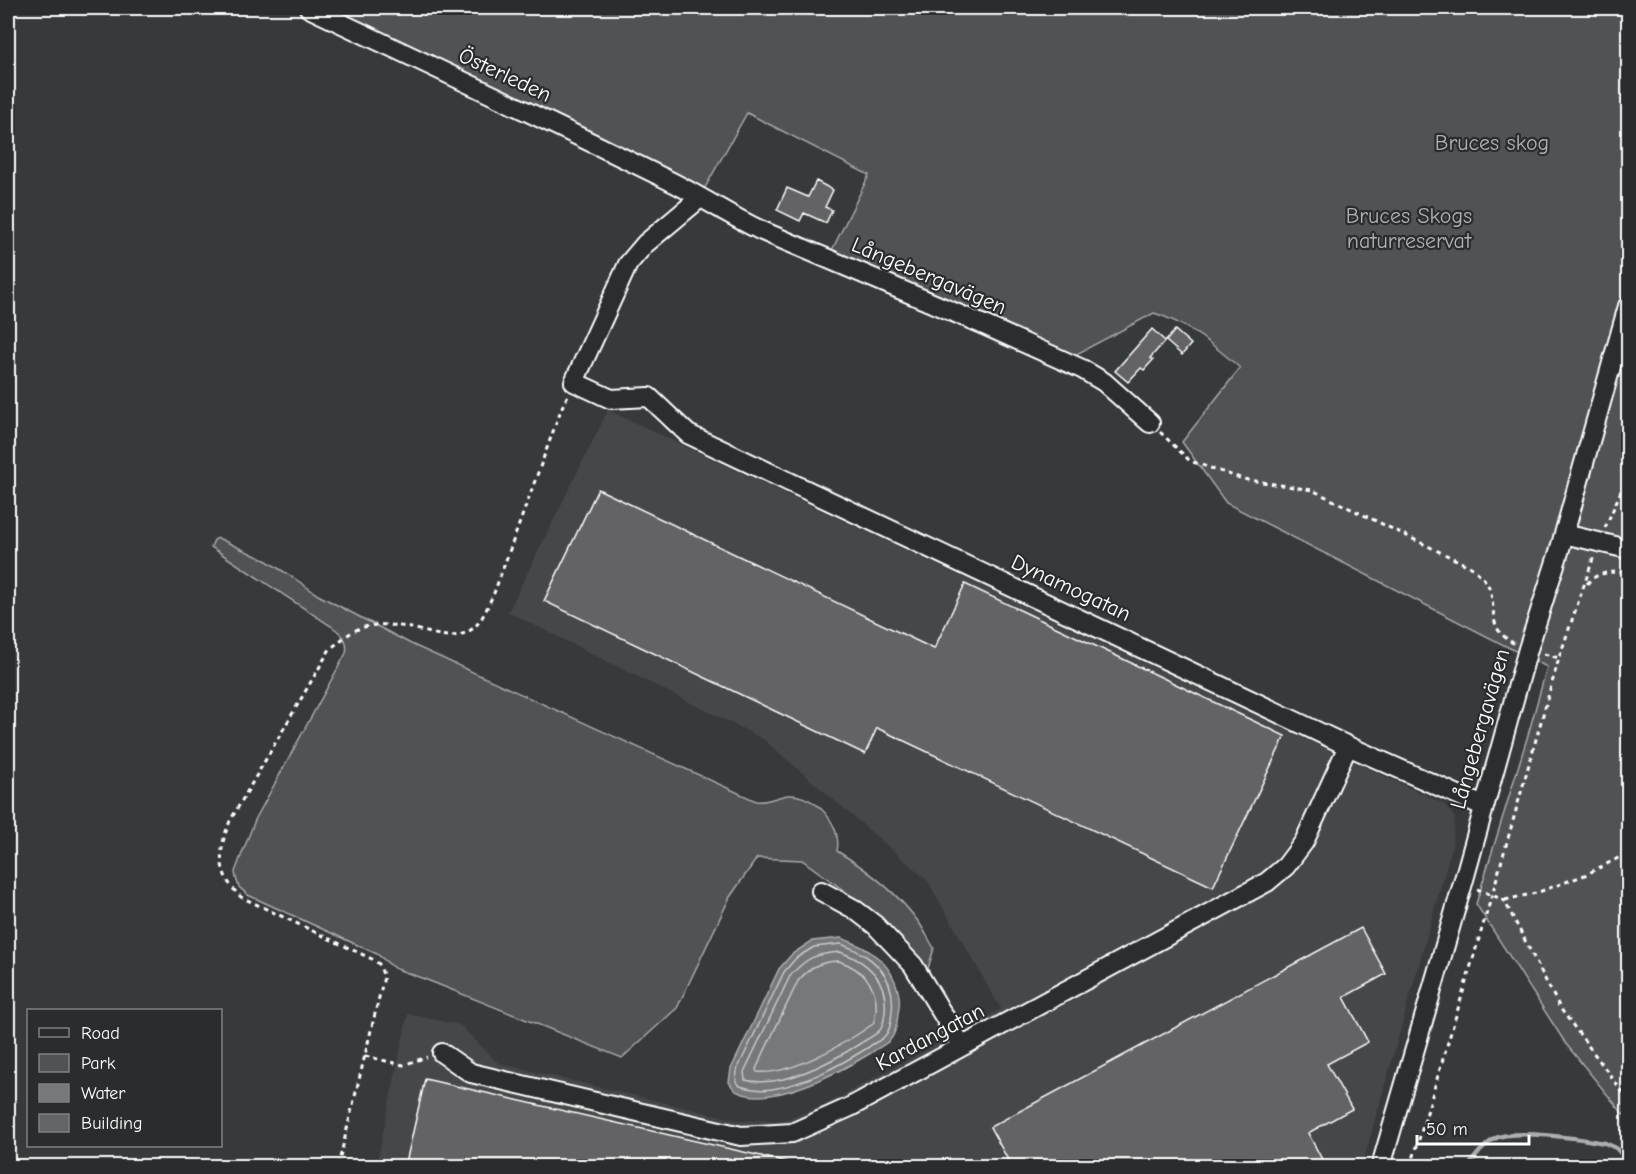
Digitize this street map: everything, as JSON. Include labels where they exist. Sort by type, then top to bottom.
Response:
[{"type":"street","name":"Österleden","points":[[309,8],[681,186]]},
{"type":"street","name":"Långebergavägen","points":[[681,186],[732,217],[778,238],[1082,369],[1104,382],[1150,423]]},
{"type":"street","points":[[574,382],[628,264],[645,244],[700,198]]},
{"type":"street","name":"Långebergavägen","points":[[1381,1167],[1528,649],[1564,534],[1629,306]]},
{"type":"street","name":"Dynamogatan","points":[[574,382],[611,399],[649,397],[688,434],[1348,746],[1483,806]]},
{"type":"street","points":[[1564,534],[1629,549]]},
{"type":"street","name":"Kardangatan","points":[[442,1053],[471,1073],[741,1136],[792,1133],[850,1107],[1268,882],[1286,866],[1304,842],[1348,746]]},
{"type":"street","points":[[821,891],[854,909],[875,924],[913,965],[962,1046]]},
{"type":"path","points":[[338,1167],[384,977],[380,964],[241,897],[231,888],[221,861],[221,847],[225,833],[330,649],[355,630],[367,627],[388,624],[445,637],[457,636],[476,626],[494,592],[562,407],[574,382]]},
{"type":"path","points":[[1150,423],[1190,461],[1243,479],[1312,490],[1471,567],[1480,574],[1491,592],[1497,630],[1528,649],[1559,658]]},
{"type":"path","points":[[1411,1167],[1492,895],[1559,658],[1598,542],[1629,476]]},
{"type":"path","points":[[1584,588],[1589,580],[1604,573],[1629,572]]},
{"type":"path","points":[[1463,884],[1504,900],[1536,893],[1585,875],[1629,853]]},
{"type":"path","points":[[1504,900],[1560,1008],[1629,1099]]},
{"type":"path","points":[[365,1056],[403,1065],[442,1053]]},
{"type":"shaded area","points":[[608,410],[1444,804],[1455,818],[1452,847],[1362,1166],[376,1166],[408,1014],[460,1025],[498,1063],[741,1121],[783,1120],[821,1107],[1001,1009],[927,880],[763,739],[508,612]]},
{"type":"green space","name":"Bruces Skogs naturreservat","points":[[314,8],[1628,8],[1628,1120],[1566,1044],[1476,904],[1547,667],[1226,503],[1182,442],[1240,368],[1189,329],[1154,313],[1073,356],[831,252],[869,175],[747,113],[703,191]]},
{"type":"green space","points":[[218,538],[267,561],[318,595],[411,644],[756,801],[789,795],[799,796],[817,805],[836,831],[837,851],[882,883],[903,903],[920,924],[934,948],[927,972],[876,914],[802,860],[757,858],[730,897],[677,1008],[622,1058],[394,968],[377,954],[248,895],[239,887],[235,872],[255,820],[347,648],[341,634],[331,626],[211,547],[214,540]]},
{"type":"water","points":[[841,938],[871,952],[892,975],[899,1001],[897,1024],[890,1040],[825,1077],[788,1091],[753,1096],[734,1089],[729,1082],[731,1069],[779,969],[792,954],[812,941]]},
{"type":"building","points":[[816,181],[833,190],[825,207],[832,210],[826,223],[804,213],[800,221],[777,210],[787,188],[808,197]]},
{"type":"building","points":[[1152,329],[1165,341],[1150,358],[1153,360],[1144,370],[1141,368],[1128,382],[1115,371]]},
{"type":"building","points":[[1175,330],[1191,344],[1182,355],[1166,341]]},
{"type":"building","points":[[598,489],[934,649],[965,584],[1285,736],[1213,887],[877,728],[865,754],[544,601]]},
{"type":"building","points":[[1361,928],[1386,974],[1344,997],[1368,1042],[1327,1064],[1352,1109],[1308,1133],[1326,1167],[1012,1167],[990,1127]]},
{"type":"building","points":[[425,1079],[787,1162],[786,1167],[405,1167]]},
{"type":"waterway","points":[[1469,1166],[1480,1151],[1494,1139],[1516,1134],[1548,1135],[1605,1143],[1616,1148],[1628,1161]]},
{"type":"park label","name":"Bruces skog","points":[[1492,143]]}]
